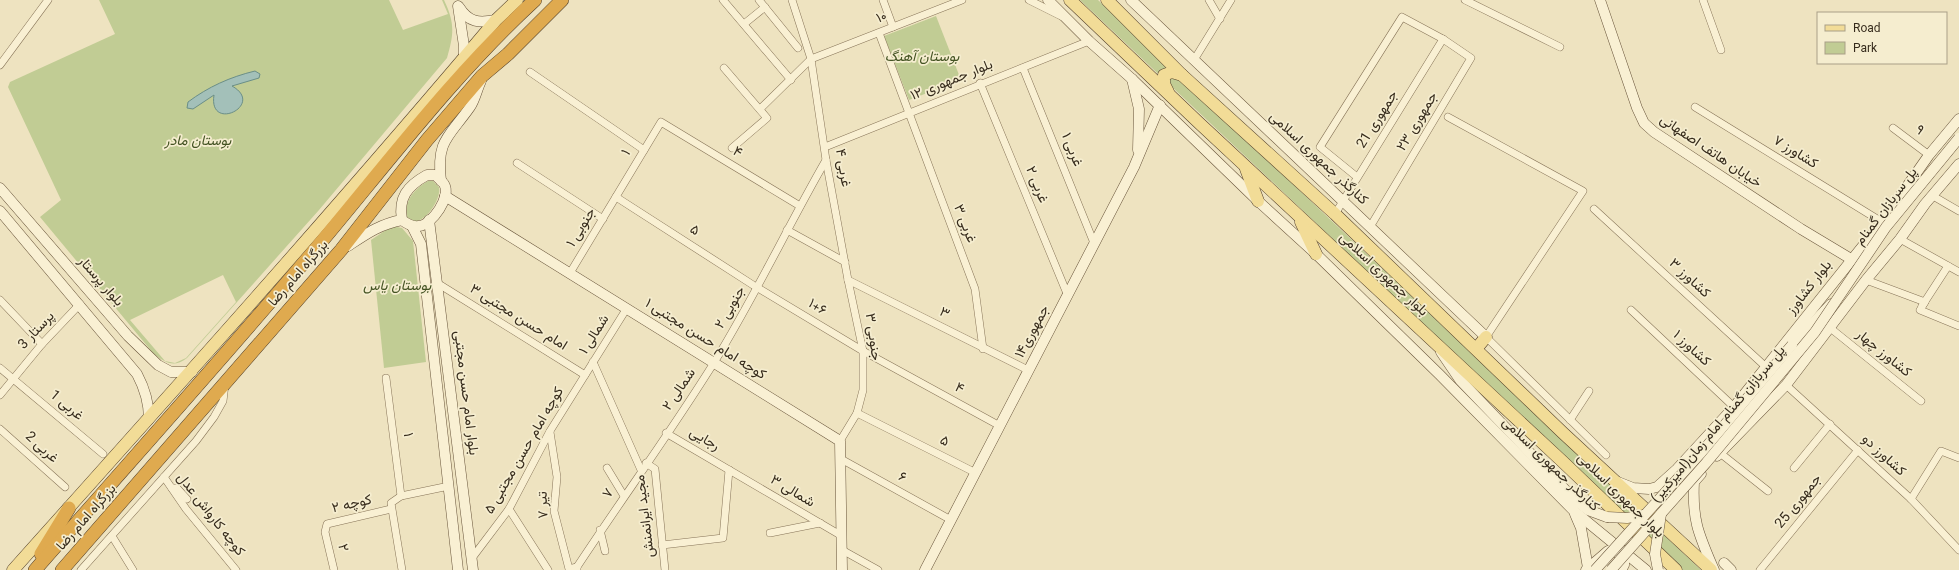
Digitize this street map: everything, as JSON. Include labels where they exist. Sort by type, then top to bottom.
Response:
[{"type":"highway","name":"بزرگراه امام رضا","points":[[35,570],[300,258],[454,84],[517,16],[535,0]]},
{"type":"highway","name":"بزرگراه امام رضا","points":[[62,570],[341,250],[427,140],[482,76],[508,54],[562,0]]},
{"type":"highway","points":[[31,570],[69,508]]},
{"type":"main road","points":[[13,570],[192,372],[300,258],[464,58],[496,20],[517,0]]},
{"type":"main road","name":"کنارگذر جمهوری اسلامی","points":[[1048,0],[1089,41],[1160,105],[1258,201],[1316,254],[1440,375],[1574,511],[1646,570]]},
{"type":"main road","name":"بلوار جمهوری اسلامی","points":[[1070,0],[1244,166],[1676,570]]},
{"type":"main road","name":"بلوار جمهوری اسلامی","points":[[1107,0],[1182,75],[1335,214],[1613,480],[1712,570]]},
{"type":"main road","name":"کنارگذر جمهوری اسلامی","points":[[1131,0],[1486,337]]},
{"type":"main road","name":"خیابان هاتف اصفهانی","points":[[1600,0],[1630,90],[1644,123],[1665,140],[1800,229],[1851,259]]},
{"type":"main road","points":[[456,3],[463,14],[470,20],[479,23],[496,20]]},
{"type":"main road","points":[[454,84],[464,58],[464,46],[456,3]]},
{"type":"main road","points":[[1168,92],[1164,84],[1164,75],[1172,72],[1182,75]]},
{"type":"main road","points":[[441,181],[440,155],[447,136],[471,106],[482,76]]},
{"type":"main road","points":[[1132,79],[1137,96],[1139,123],[1139,148],[1134,167]]},
{"type":"main road","name":"جمهوری۱۴","points":[[926,570],[1134,167],[1160,105]]},
{"type":"main road","name":"بلوار کشاورز","points":[[1613,480],[1633,488],[1649,489],[1657,487],[1677,469],[1734,407],[1882,222],[1929,155],[1959,119]]},
{"type":"main road","name":"پل سربازان گمنام","points":[[1815,332],[1886,227],[1959,138]]},
{"type":"main road","points":[[1677,469],[1670,485],[1672,493],[1678,494],[1694,482],[1720,452],[1786,385],[1829,327],[1959,164]]},
{"type":"main road","points":[[1244,166],[1258,201]]},
{"type":"main road","points":[[341,250],[374,228],[385,223],[402,220],[412,226],[421,226],[430,220],[437,211],[446,192],[444,184],[435,175],[427,175],[417,180],[401,201],[400,209],[402,220]]},
{"type":"main road","name":"بلوار پرستار","points":[[0,188],[128,336],[158,364],[171,372],[192,372]]},
{"type":"main road","name":"کوچه امام حسن مجتبی ۱","points":[[445,196],[840,441]]},
{"type":"main road","name":"بلوار پرستار","points":[[0,211],[80,304],[137,374],[145,390],[149,406],[149,419]]},
{"type":"main road","points":[[1298,216],[1316,254]]},
{"type":"main road","name":"بلوار امام حسن مجتبی","points":[[430,220],[473,570]]},
{"type":"main road","name":"بلوار امام حسن مجتبی","points":[[412,226],[421,244],[458,570]]},
{"type":"main road","points":[[421,244],[419,234],[424,230],[428,232],[432,241]]},
{"type":"main road","name":"پل سربازان گمنام","points":[[1792,345],[1830,305],[1900,239]]},
{"type":"main road","name":"پل سربازان گمنام امام زمان(امیرکبیر)","points":[[1611,570],[1661,514],[1815,332]]},
{"type":"main road","points":[[116,347],[128,336]]},
{"type":"main road","points":[[1476,349],[1486,337]]},
{"type":"main road","points":[[1436,344],[1460,380],[1493,416],[1588,510],[1607,517],[1627,518],[1644,515]]},
{"type":"main road","name":"پل سربازان گمنام امام زمان(امیرکبیر)","points":[[1589,569],[1644,515],[1700,454],[1792,345]]},
{"type":"main road","points":[[840,441],[842,570]]},
{"type":"main road","points":[[1694,482],[1693,507],[1696,529],[1712,570]]},
{"type":"main road","points":[[1574,511],[1582,528],[1589,569]]},
{"type":"main road","points":[[1658,570],[1655,554],[1661,514]]},
{"type":"main road","points":[[1589,569],[1608,551],[1614,550],[1624,559],[1624,565],[1621,570]]},
{"type":"street","points":[[0,65],[48,0]]},
{"type":"street","points":[[724,0],[791,80]]},
{"type":"street","points":[[759,0],[798,48]]},
{"type":"street","name":"۴ غربی","points":[[792,0],[811,59],[826,160],[848,280]]},
{"type":"street","points":[[883,0],[893,27]]},
{"type":"street","name":"۱۰","points":[[811,59],[962,0]]},
{"type":"street","points":[[1029,0],[1070,21]]},
{"type":"street","points":[[1209,0],[1220,19]]},
{"type":"street","points":[[1194,60],[1231,0]]},
{"type":"street","points":[[1465,0],[1560,46]]},
{"type":"street","points":[[1703,0],[1721,50]]},
{"type":"street","points":[[744,24],[765,7]]},
{"type":"street","points":[[1357,177],[1320,147],[1402,17],[1443,39]]},
{"type":"street","name":"۳ غربی","points":[[879,33],[975,289],[983,348]]},
{"type":"street","name":"جمهوری 21","points":[[1335,214],[1443,39]]},
{"type":"street","name":"۲۳ جمهوری","points":[[1370,227],[1471,58],[1443,39]]},
{"type":"street","name":"بلوار جمهوری ۱۲","points":[[825,147],[980,83],[1023,68],[1089,41]]},
{"type":"street","points":[[760,109],[811,59]]},
{"type":"street","points":[[724,68],[767,118],[732,148]]},
{"type":"street","name":"۱ غربی","points":[[1023,68],[1094,243]]},
{"type":"street","points":[[530,72],[644,150]]},
{"type":"street","name":"۲ غربی","points":[[980,83],[1068,296]]},
{"type":"street","name":"کشاورز ۷","points":[[1695,107],[1882,222]]},
{"type":"street","points":[[1448,117],[1583,191],[1486,337],[1606,455]]},
{"type":"street","name":"۱‍","points":[[616,197],[661,122]]},
{"type":"street","name":"۴","points":[[661,122],[800,206]]},
{"type":"street","name":"۹","points":[[1893,128],[1929,155]]},
{"type":"street","name":"۲ جنوبی","points":[[714,362],[757,288],[826,160]]},
{"type":"street","points":[[517,163],[602,219]]},
{"type":"street","points":[[1933,196],[1959,211]]},
{"type":"street","name":"۱ جنوبی","points":[[570,273],[616,197]]},
{"type":"street","name":"۵","points":[[616,197],[757,288]]},
{"type":"street","name":"کشاورز ۳","points":[[1594,209],[1766,367]]},
{"type":"street","points":[[787,230],[845,262]]},
{"type":"street","points":[[1900,239],[1959,272]]},
{"type":"street","points":[[1920,310],[1948,266]]},
{"type":"street","name":"۳","points":[[848,280],[1028,370]]},
{"type":"street","name":"۳ جنوبی","points":[[840,441],[857,413],[863,390],[863,351],[848,280]]},
{"type":"street","points":[[1866,280],[1924,302],[1920,310]]},
{"type":"street","name":"امام حسن مجتبی ۳","points":[[437,283],[585,375]]},
{"type":"street","name":"۱+۶","points":[[757,288],[863,351]]},
{"type":"street","points":[[0,300],[42,344]]},
{"type":"street","name":"پرستار 3","points":[[0,395],[12,378],[80,304]]},
{"type":"street","name":"۱ شمالی","points":[[585,375],[627,308]]},
{"type":"street","name":"کشاورز ۱","points":[[1631,310],[1734,407]]},
{"type":"street","points":[[1920,310],[1959,326]]},
{"type":"street","name":"کشاورز چهار","points":[[1829,327],[1921,401]]},
{"type":"street","name":"۴","points":[[863,351],[1000,426]]},
{"type":"street","points":[[593,362],[641,470]]},
{"type":"street","name":"۲ شمالی","points":[[666,433],[714,362]]},
{"type":"street","name":"غربی 1","points":[[0,368],[103,454]]},
{"type":"street","name":"کوچه امام حسن مجتبی ۵","points":[[472,558],[509,509],[550,432],[585,375]]},
{"type":"street","name":"۱","points":[[386,378],[402,496]]},
{"type":"street","points":[[81,570],[164,477],[214,417],[223,401],[225,384]]},
{"type":"street","name":"کشاورز دو","points":[[1786,385],[1911,499],[1959,550]]},
{"type":"street","points":[[1570,420],[1589,391]]},
{"type":"street","name":"۵","points":[[857,413],[976,473]]},
{"type":"street","points":[[1794,468],[1830,424]]},
{"type":"street","name":"غربی 2","points":[[0,429],[65,487]]},
{"type":"street","name":"۷ تیر","points":[[550,432],[557,477],[554,511],[569,569],[576,569]]},
{"type":"street","name":"۷","points":[[576,569],[600,530],[666,433]]},
{"type":"street","name":"رجایی","points":[[666,433],[729,470]]},
{"type":"street","name":"جمهوری 25","points":[[1760,570],[1858,450]]},
{"type":"street","points":[[1911,499],[1941,451],[1959,458]]},
{"type":"street","points":[[1720,452],[1768,491]]},
{"type":"street","name":"۶","points":[[841,459],[951,520]]},
{"type":"street","name":"مجید ایرانمنش","points":[[646,463],[655,468],[665,570]]},
{"type":"street","points":[[606,468],[624,496]]},
{"type":"street","points":[[662,545],[723,538],[729,470]]},
{"type":"street","name":"۳ شمالی","points":[[729,470],[842,536]]},
{"type":"street","name":"کوچه کارواش عدل","points":[[164,477],[186,509],[236,570]]},
{"type":"street","points":[[402,570],[391,509],[392,503],[402,496],[449,486]]},
{"type":"street","points":[[172,488],[177,488],[187,499]]},
{"type":"street","name":"کوچه ۲","points":[[325,532],[327,524],[391,509]]},
{"type":"street","points":[[509,509],[548,570]]},
{"type":"street","points":[[770,533],[820,524]]},
{"type":"street","points":[[600,530],[605,551]]},
{"type":"street","name":"۲","points":[[325,532],[334,570]]},
{"type":"street","points":[[112,536],[133,570]]},
{"type":"street","points":[[842,550],[878,570]]},
{"type":"green space","name":"بوستان مادر","points":[[99,0],[389,0],[403,30],[448,14],[442,0],[444,0],[452,22],[452,35],[447,58],[319,210],[187,358],[178,363],[174,363],[170,363],[166,362],[153,353],[40,217],[61,200],[8,87],[10,82],[115,34]],"holes":[[[223,275],[236,302],[186,358],[175,363],[165,361],[130,320]]]},
{"type":"green space","points":[[1080,0],[1098,0],[1701,570],[1683,570]]},
{"type":"green space","name":"بوستان آهنگ","points":[[936,16],[961,80],[909,100],[884,36]]},
{"type":"green space","points":[[428,181],[433,181],[439,187],[438,197],[432,209],[423,218],[418,221],[413,221],[407,217],[407,206],[414,192]]},
{"type":"green space","name":"بوستان یاس","points":[[392,226],[402,228],[413,241],[426,362],[384,368],[371,240]]},
{"type":"water","points":[[255,71],[260,74],[259,78],[232,86],[241,93],[243,101],[240,107],[234,112],[226,114],[219,112],[214,106],[214,95],[193,109],[187,108],[188,102],[211,87],[228,79]]}]
